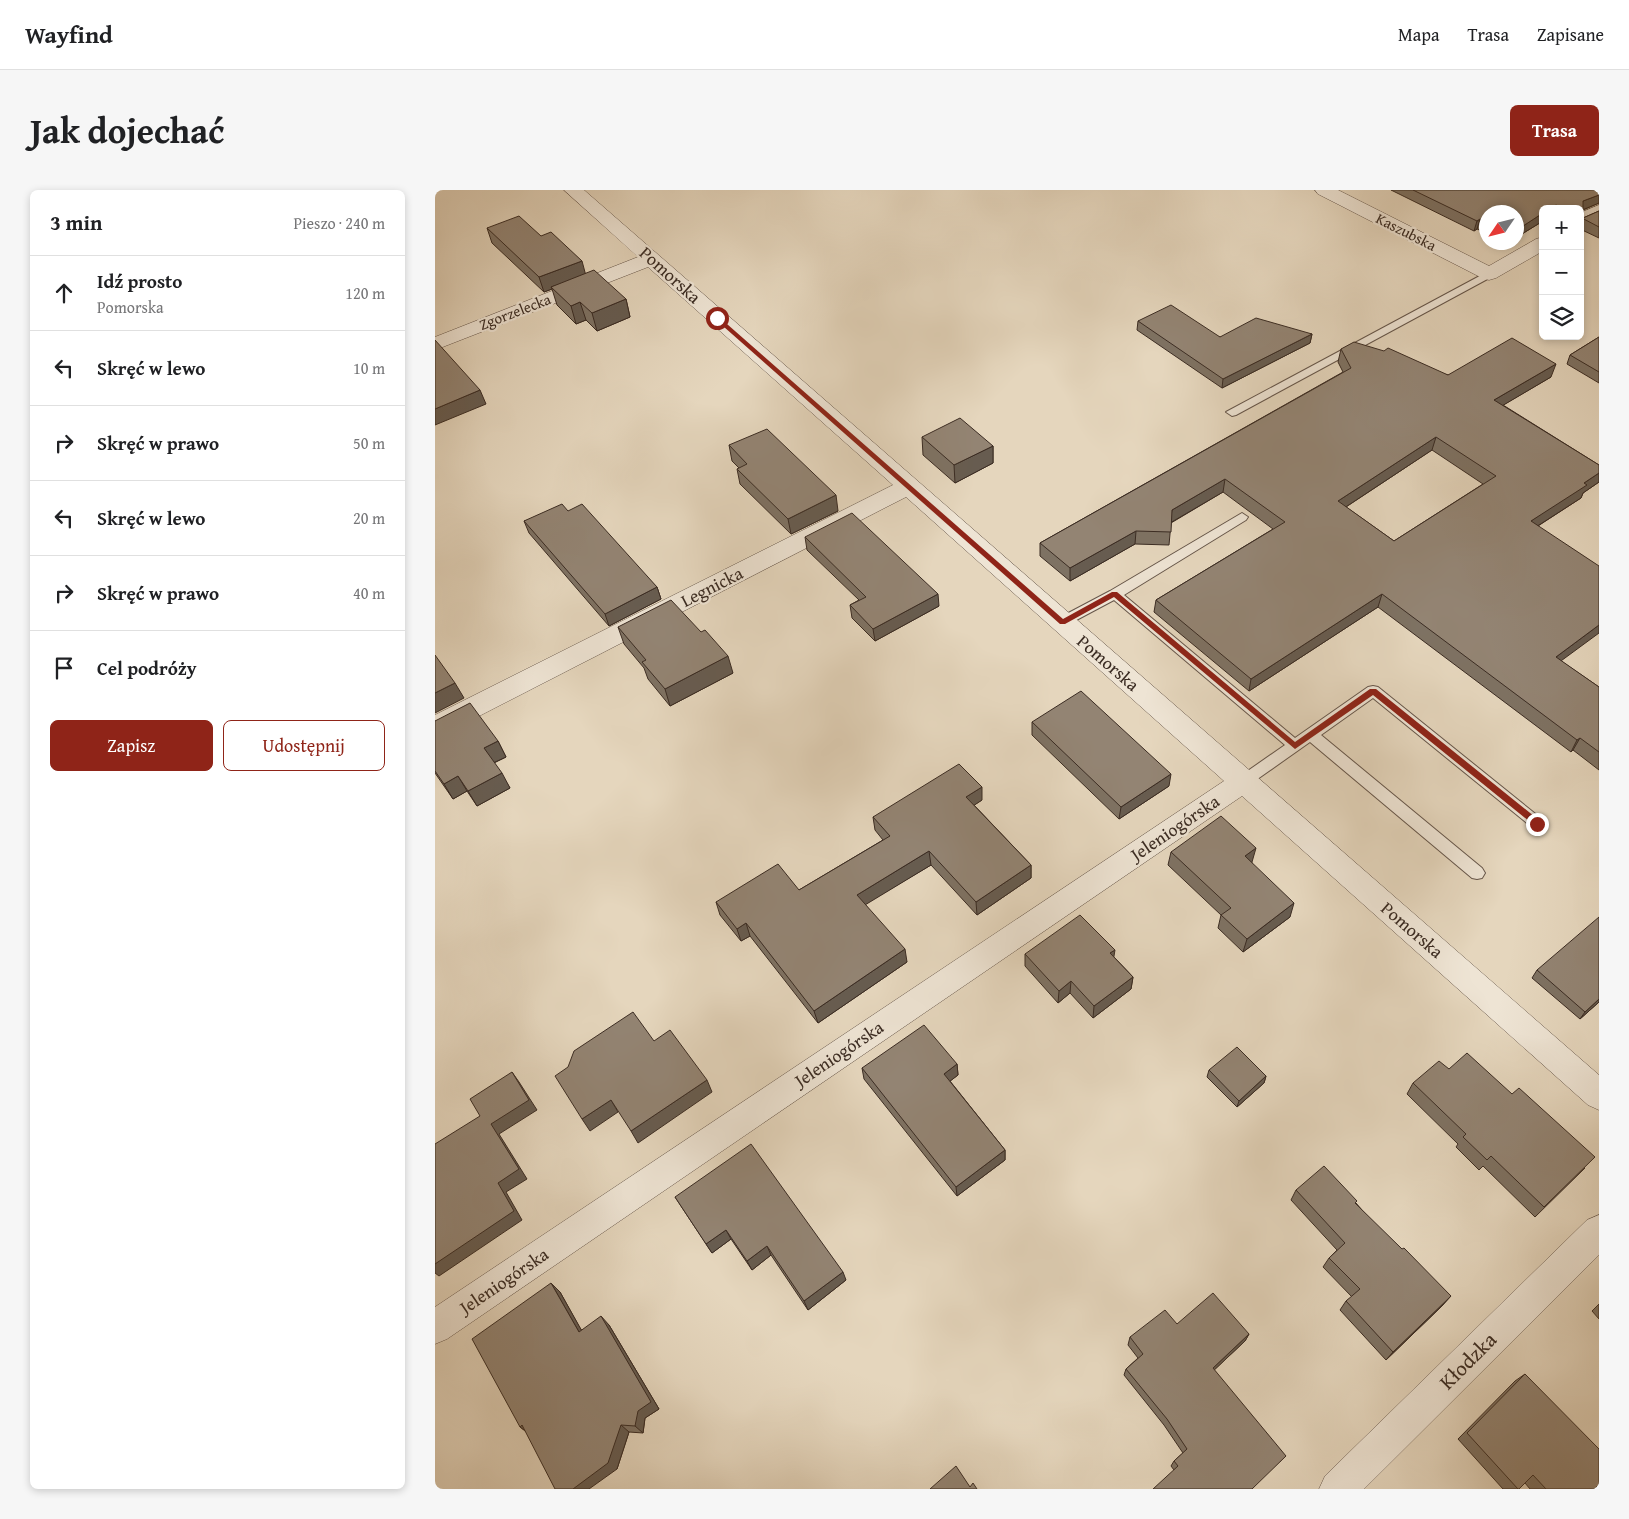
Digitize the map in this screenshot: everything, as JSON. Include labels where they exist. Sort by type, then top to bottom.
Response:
[{"type":"street","name":"Pomorska","points":[[573,190],[1599,1095]]},
{"type":"street","name":"Kaszubska","points":[[1324,190],[1489,274]]},
{"type":"street","points":[[1584,219],[1599,210]]},
{"type":"street","points":[[1489,274],[1539,245]]},
{"type":"street","name":"Zgorzelecka","points":[[435,344],[651,259]]},
{"type":"street","name":"Legnicka","points":[[435,727],[908,487]]},
{"type":"street","name":"Jeleniogórska","points":[[435,1327],[1244,781]]},
{"type":"street","name":"Kłodzka","points":[[1338,1489],[1599,1232]]},
{"type":"lane","points":[[1232,412],[1489,274]]},
{"type":"lane","points":[[1062,622],[1115,594],[1242,517]]},
{"type":"lane","points":[[1115,594],[1295,746]]},
{"type":"lane","points":[[1244,781],[1373,691],[1537,824]]},
{"type":"lane","points":[[1311,735],[1477,873]]},
{"type":"building","points":[[1413,190],[1599,190],[1599,195],[1583,201],[1583,205],[1539,205],[1539,216],[1524,225],[1524,205],[1479,205],[1479,220],[1477,221]]},
{"type":"building","points":[[1599,211],[1599,227],[1584,219],[1584,218]]},
{"type":"building","points":[[519,216],[541,236],[551,232],[582,261],[539,277],[487,228]]},
{"type":"building","points":[[594,270],[626,299],[592,313],[580,302],[571,306],[551,287]]},
{"type":"building","points":[[1171,305],[1220,337],[1256,318],[1312,334],[1223,379],[1138,321]]},
{"type":"building","points":[[1599,337],[1599,372],[1570,355]]},
{"type":"building","points":[[1512,338],[1556,364],[1494,400],[1599,465],[1599,473],[1584,483],[1587,485],[1531,521],[1599,566],[1599,625],[1556,657],[1599,687],[1599,752],[1580,738],[1577,740],[1382,594],[1251,679],[1156,600],[1285,522],[1225,479],[1172,510],[1171,532],[1136,531],[1070,568],[1040,543],[1351,368],[1341,349],[1354,342],[1384,351],[1388,348],[1448,375]],"holes":[[[1436,437],[1496,476],[1394,541],[1338,501]]]},
{"type":"building","points":[[435,340],[480,390],[435,409]]},
{"type":"building","points":[[960,418],[993,446],[954,465],[922,437]]},
{"type":"building","points":[[767,429],[836,495],[788,519],[737,469],[747,464],[729,445]]},
{"type":"building","points":[[562,504],[568,511],[582,504],[657,587],[605,614],[524,521]]},
{"type":"building","points":[[852,513],[938,594],[873,629],[850,605],[866,597],[805,537]]},
{"type":"building","points":[[671,600],[701,632],[705,630],[728,656],[665,689],[642,662],[646,660],[618,627]]},
{"type":"building","points":[[435,655],[455,683],[435,693]]},
{"type":"building","points":[[1081,691],[1171,774],[1121,807],[1032,722]]},
{"type":"building","points":[[470,703],[498,741],[484,748],[502,773],[468,791],[458,776],[444,784],[435,771],[435,721]]},
{"type":"building","points":[[959,764],[982,787],[966,797],[1031,865],[976,902],[929,851],[857,895],[905,949],[814,1011],[746,923],[737,929],[716,902],[778,864],[799,890],[890,836],[873,817]]},
{"type":"building","points":[[1221,816],[1256,848],[1245,856],[1294,903],[1247,939],[1221,915],[1231,908],[1171,852]]},
{"type":"building","points":[[1080,915],[1115,950],[1110,953],[1133,977],[1094,1006],[1071,981],[1059,991],[1025,954]]},
{"type":"building","points":[[1599,917],[1599,999],[1585,1012],[1537,970]]},
{"type":"building","points":[[633,1012],[654,1041],[670,1030],[707,1080],[631,1131],[611,1100],[582,1119],[555,1076],[568,1067],[574,1051]]},
{"type":"building","points":[[924,1025],[957,1064],[944,1074],[1005,1150],[956,1187],[862,1068]]},
{"type":"building","points":[[1237,1047],[1266,1076],[1239,1101],[1209,1070]]},
{"type":"building","points":[[1467,1053],[1512,1094],[1519,1088],[1595,1157],[1544,1207],[1491,1156],[1487,1160],[1463,1137],[1466,1134],[1413,1083],[1439,1061],[1449,1069]]},
{"type":"building","points":[[512,1072],[529,1100],[491,1124],[519,1169],[498,1183],[514,1211],[435,1264],[435,1144],[480,1116],[470,1099]]},
{"type":"building","points":[[751,1144],[843,1272],[804,1301],[767,1246],[747,1261],[726,1230],[706,1244],[675,1197]]},
{"type":"building","points":[[1324,1166],[1357,1201],[1355,1203],[1402,1249],[1404,1248],[1451,1296],[1393,1352],[1346,1301],[1360,1289],[1329,1258],[1345,1243],[1296,1190]]},
{"type":"building","points":[[551,1283],[579,1332],[601,1316],[651,1402],[638,1411],[635,1426],[621,1425],[608,1463],[573,1489],[555,1489],[522,1425],[520,1427],[472,1339]]},
{"type":"building","points":[[1213,1293],[1249,1334],[1213,1368],[1286,1456],[1252,1489],[1153,1489],[1178,1466],[1174,1461],[1187,1449],[1167,1419],[1126,1369],[1143,1354],[1130,1337],[1165,1310],[1177,1324]]},
{"type":"building","points":[[1525,1374],[1599,1449],[1599,1485],[1596,1487],[1598,1489],[1546,1489],[1533,1475],[1518,1489],[1467,1433]]},
{"type":"building","points":[[956,1466],[970,1487],[973,1483],[977,1489],[930,1489]]},
{"type":"route","points":[[717,318],[1062,622],[1115,594],[1295,746],[1373,691],[1537,824]]}]
